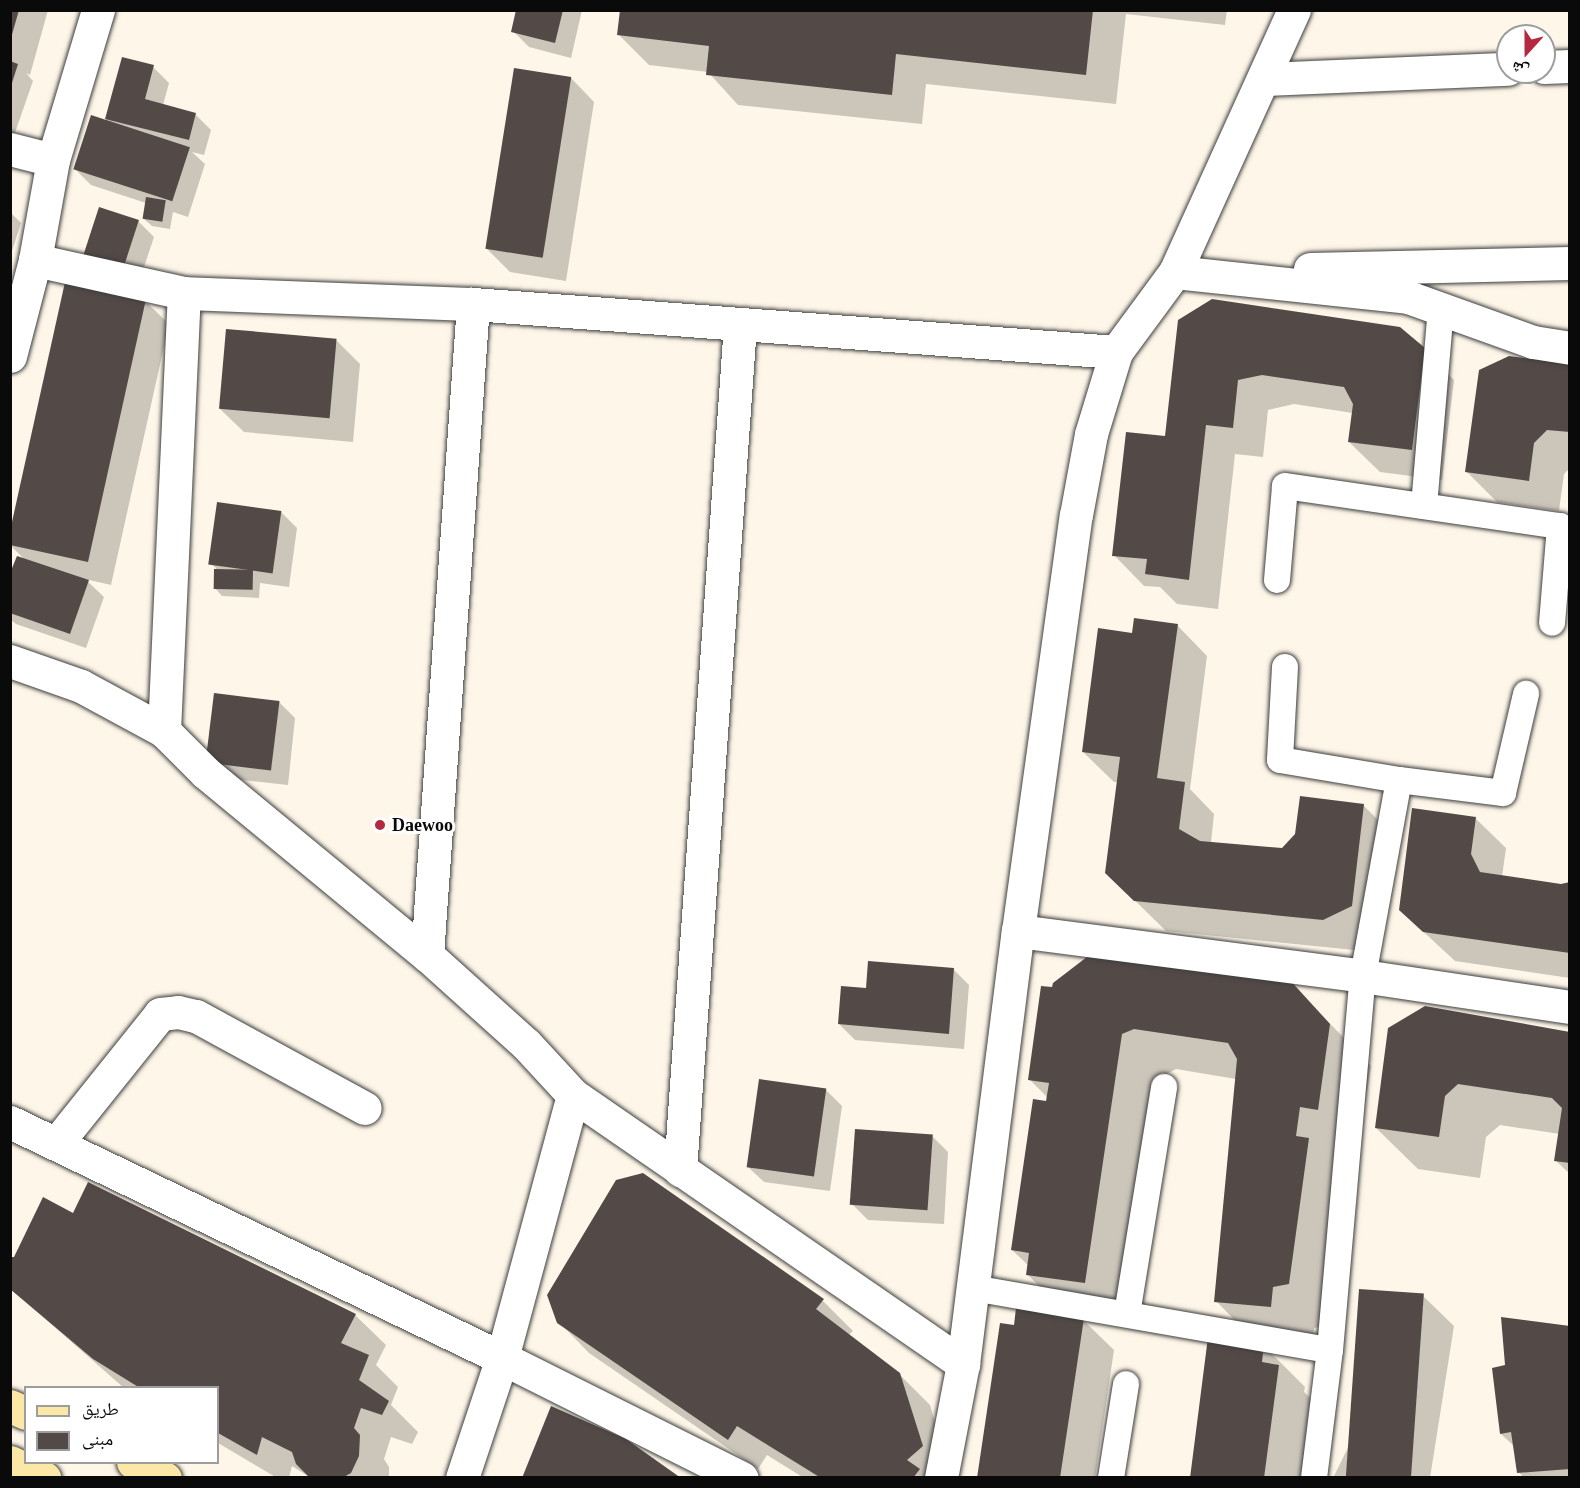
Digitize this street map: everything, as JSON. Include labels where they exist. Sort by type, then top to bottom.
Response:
[{"type":"main road","points":[[10,1406],[24,1412]]},
{"type":"main road","points":[[10,1462],[45,1478]]},
{"type":"main road","points":[[137,1464],[165,1478]]},
{"type":"street","points":[[10,356],[35,260],[53,160],[98,10]]},
{"type":"street","points":[[940,1478],[963,1364],[1018,931],[1076,515],[1091,434],[1116,352],[1175,272],[1265,79],[1294,10]]},
{"type":"street","points":[[1265,79],[1496,69]]},
{"type":"street","points":[[10,149],[53,160]]},
{"type":"street","points":[[35,260],[184,293],[473,304],[1116,352]]},
{"type":"street","points":[[1175,272],[1569,262]]},
{"type":"street","points":[[1175,272],[1408,297],[1533,342],[1569,348]]},
{"type":"street","points":[[164,731],[184,293]]},
{"type":"street","points":[[426,955],[473,304]]},
{"type":"street","points":[[680,1170],[740,324]]},
{"type":"street","points":[[10,661],[81,686],[164,731],[206,773],[426,955],[526,1044],[573,1095],[963,1364]]},
{"type":"street","points":[[1018,931],[1363,976],[1569,1007]]},
{"type":"street","points":[[56,1144],[160,1014],[178,1012],[196,1016],[365,1108]]},
{"type":"street","points":[[462,1478],[502,1358],[573,1095]]},
{"type":"street","points":[[10,1122],[502,1358],[742,1478]]},
{"type":"lane","points":[[1424,506],[1441,309]]},
{"type":"lane","points":[[1277,580],[1285,486],[1560,526],[1552,623]]},
{"type":"lane","points":[[1285,667],[1281,760],[1399,780],[1503,793],[1526,694]]},
{"type":"lane","points":[[1314,1478],[1330,1350],[1363,976],[1399,780]]},
{"type":"lane","points":[[1127,1314],[1164,1087]]},
{"type":"lane","points":[[973,1288],[1330,1350]]},
{"type":"lane","points":[[1112,1478],[1125,1384]]},
{"type":"building","points":[[10,10],[19,10],[11,38],[10,38]]},
{"type":"building","points":[[516,10],[563,10],[555,43],[511,32]]},
{"type":"building","points":[[620,10],[1093,10],[1086,75],[896,54],[892,95],[706,75],[709,46],[617,35]]},
{"type":"building","points":[[122,57],[154,65],[145,99],[196,113],[189,140],[105,119]]},
{"type":"building","points":[[10,61],[18,64],[11,86],[10,86]]},
{"type":"building","points":[[514,68],[571,77],[543,258],[485,249]]},
{"type":"building","points":[[91,115],[190,147],[172,201],[73,169]]},
{"type":"building","points":[[146,197],[166,200],[162,222],[143,219]]},
{"type":"building","points":[[99,207],[139,220],[123,268],[84,255]]},
{"type":"building","points":[[65,282],[146,299],[88,562],[10,545],[10,531]]},
{"type":"building","points":[[1212,299],[1400,327],[1425,348],[1412,450],[1348,442],[1353,404],[1344,387],[1262,375],[1238,380],[1233,428],[1206,425],[1189,580],[1145,574],[1147,559],[1112,556],[1126,432],[1165,436],[1178,320]]},
{"type":"building","points":[[226,329],[337,339],[330,418],[219,409]]},
{"type":"building","points":[[1509,356],[1570,364],[1570,432],[1547,430],[1534,443],[1529,481],[1465,472],[1479,370]]},
{"type":"building","points":[[217,502],[281,511],[273,573],[208,564]]},
{"type":"building","points":[[17,556],[89,580],[70,634],[10,613],[10,573]]},
{"type":"building","points":[[214,569],[253,570],[253,590],[214,589]]},
{"type":"building","points":[[1134,618],[1178,624],[1157,778],[1185,782],[1179,829],[1200,841],[1282,848],[1295,834],[1300,796],[1364,804],[1352,906],[1323,920],[1134,901],[1105,873],[1120,757],[1082,752],[1098,628],[1132,633]]},
{"type":"building","points":[[214,693],[280,701],[271,771],[205,762]]},
{"type":"building","points":[[1412,808],[1476,817],[1471,854],[1480,872],[1561,884],[1570,882],[1570,953],[1423,932],[1399,910]]},
{"type":"building","points":[[1096,950],[1288,978],[1330,1024],[1318,1110],[1300,1107],[1296,1136],[1309,1138],[1289,1284],[1273,1287],[1271,1307],[1214,1302],[1237,1059],[1228,1043],[1134,1029],[1122,1034],[1085,1283],[1026,1275],[1029,1253],[1011,1250],[1033,1099],[1046,1101],[1049,1083],[1028,1080],[1041,986],[1052,987],[1053,983]]},
{"type":"building","points":[[868,961],[954,968],[949,1034],[838,1024],[841,986],[866,988]]},
{"type":"building","points":[[1425,1006],[1570,1032],[1570,1163],[1554,1161],[1562,1108],[1552,1098],[1458,1084],[1445,1096],[1439,1137],[1375,1128],[1388,1028]]},
{"type":"building","points":[[759,1079],[826,1088],[814,1177],[747,1167]]},
{"type":"building","points":[[855,1129],[933,1134],[928,1210],[850,1205]]},
{"type":"building","points":[[643,1173],[824,1299],[816,1309],[900,1373],[923,1446],[907,1460],[920,1469],[913,1478],[821,1478],[737,1426],[728,1440],[557,1323],[547,1295],[616,1180]]},
{"type":"building","points":[[88,1182],[356,1314],[341,1343],[369,1355],[359,1380],[389,1401],[382,1415],[361,1408],[354,1428],[360,1435],[359,1456],[351,1473],[342,1478],[309,1477],[296,1464],[292,1452],[262,1437],[257,1455],[219,1434],[219,1386],[137,1386],[93,1359],[10,1289],[10,1257],[14,1257],[43,1197],[73,1213]]},
{"type":"building","points":[[1359,1289],[1424,1294],[1411,1478],[1346,1478]]},
{"type":"building","points":[[1016,1308],[1084,1318],[1060,1478],[977,1478],[1000,1323],[1014,1325]]},
{"type":"building","points":[[1501,1317],[1570,1326],[1570,1469],[1517,1473],[1511,1432],[1500,1434],[1492,1368],[1505,1365]]},
{"type":"building","points":[[1208,1337],[1264,1344],[1262,1362],[1279,1365],[1264,1478],[1190,1478]]},
{"type":"building","points":[[551,1406],[626,1439],[681,1478],[522,1478]]},
{"type":"place","name":"Daewoo","points":[[380,825]]}]
